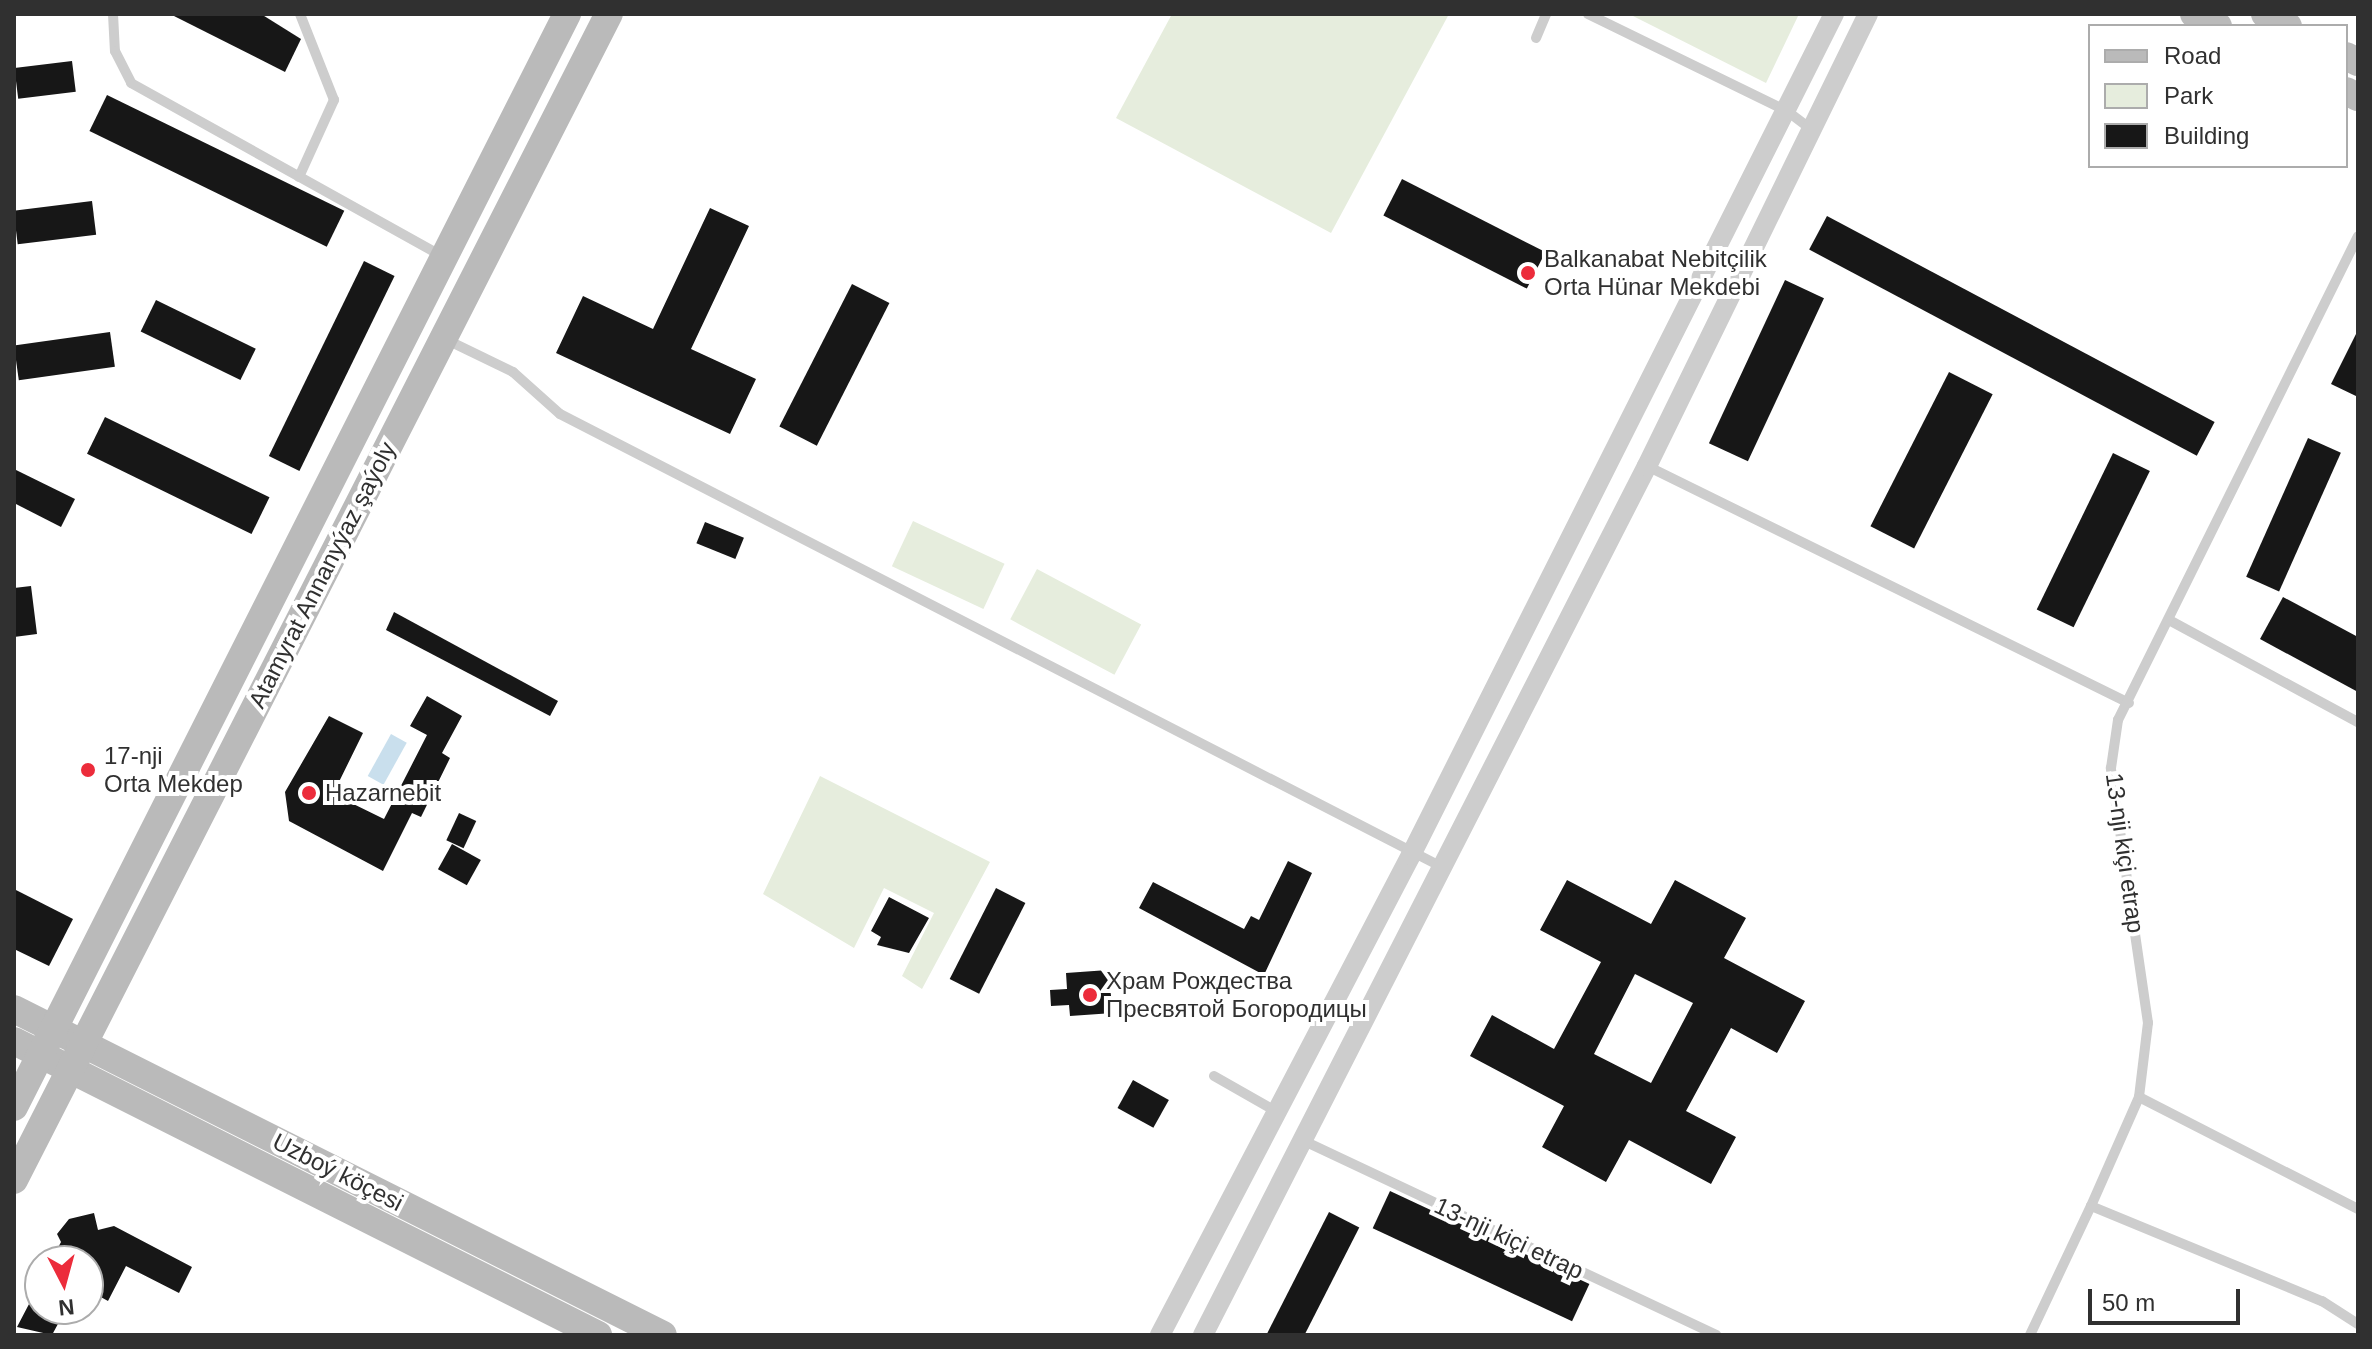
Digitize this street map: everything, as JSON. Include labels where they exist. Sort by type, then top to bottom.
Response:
[{"type":"street","name":"Atamyrat Annanyýaz şaýoly","points":[[14,1107],[567,14]]},
{"type":"street","name":"Atamyrat Annanyýaz şaýoly","points":[[14,1180],[609,14]]},
{"type":"street","points":[[1160,1335],[1411,855],[1834,14]]},
{"type":"street","points":[[1203,1335],[1647,466],[1868,14]]},
{"type":"street","points":[[2194,14],[2214,24]]},
{"type":"street","points":[[2265,14],[2284,24]]},
{"type":"street","name":"Uzboý köçesi","points":[[14,1009],[53,1029],[78,1057],[598,1335]]},
{"type":"street","name":"Uzboý köçesi","points":[[14,1041],[41,1055],[78,1057],[663,1335]]},
{"type":"lane","points":[[113,14],[115,51],[131,83],[445,258]]},
{"type":"lane","points":[[299,177],[334,100],[300,14]]},
{"type":"lane","points":[[1536,38],[1546,14]]},
{"type":"lane","points":[[1588,14],[1787,111],[1812,130]]},
{"type":"lane","name":"13-nji kiçi etrap","points":[[2030,1335],[2139,1097],[2147,1009],[2111,768],[2118,720],[2358,236]]},
{"type":"lane","points":[[443,338],[513,372],[560,414],[1411,855],[1440,866]]},
{"type":"lane","points":[[1647,466],[2129,703]]},
{"type":"lane","points":[[2169,620],[2358,722]]},
{"type":"lane","points":[[1214,1076],[1277,1112]]},
{"type":"lane","points":[[2139,1097],[2358,1209]]},
{"type":"lane","name":"13-nji kiçi etrap","points":[[1302,1140],[1716,1335]]},
{"type":"lane","points":[[2091,1206],[2322,1301],[2358,1324]]},
{"type":"green space","points":[[1172,14],[1449,14],[1331,233],[1116,118]]},
{"type":"green space","points":[[1629,14],[1799,14],[1766,83]]},
{"type":"green space","points":[[913,521],[1005,564],[983,609],[892,566]]},
{"type":"green space","points":[[1037,569],[1141,624],[1114,675],[1010,619]]},
{"type":"green space","points":[[820,776],[990,862],[922,989],[902,976],[934,913],[884,888],[854,948],[763,894]]},
{"type":"water","points":[[391,734],[407,743],[383,785],[368,776]]},
{"type":"building","points":[[170,14],[261,14],[301,39],[285,72]]},
{"type":"building","points":[[72,61],[76,92],[18,99],[14,68]]},
{"type":"building","points":[[107,95],[344,211],[327,247],[89,131]]},
{"type":"building","points":[[1402,179],[1545,252],[1527,289],[1383,216]]},
{"type":"building","points":[[92,201],[96,235],[18,244],[14,211]]},
{"type":"building","points":[[710,208],[749,226],[691,349],[756,379],[730,434],[556,353],[583,296],[653,329]]},
{"type":"building","points":[[1827,216],[2215,422],[2197,456],[1809,250]]},
{"type":"building","points":[[364,261],[395,276],[299,471],[269,456]]},
{"type":"building","points":[[1785,280],[1824,298],[1748,461],[1709,443]]},
{"type":"building","points":[[852,284],[889,303],[817,446],[779,427]]},
{"type":"building","points":[[156,300],[256,349],[240,380],[141,331]]},
{"type":"building","points":[[2358,330],[2358,397],[2331,384]]},
{"type":"building","points":[[110,332],[115,367],[19,380],[14,345]]},
{"type":"building","points":[[1949,372],[1993,394],[1914,548],[1870,526]]},
{"type":"building","points":[[105,417],[269,497],[252,534],[87,454]]},
{"type":"building","points":[[2308,438],[2341,453],[2279,592],[2246,577]]},
{"type":"building","points":[[2113,453],[2150,471],[2074,627],[2037,609]]},
{"type":"building","points":[[14,469],[75,499],[61,527],[14,503]]},
{"type":"building","points":[[705,522],[744,538],[735,559],[696,543]]},
{"type":"building","points":[[31,586],[37,634],[14,637],[14,588]]},
{"type":"building","points":[[2283,597],[2358,637],[2358,692],[2260,639]]},
{"type":"building","points":[[394,612],[558,701],[550,716],[386,630]]},
{"type":"building","name":"Hazarnebit","points":[[427,696],[462,716],[442,753],[450,758],[421,817],[412,813],[383,871],[289,821],[285,792],[329,716],[363,733],[333,794],[384,819],[427,735],[410,726]]},
{"type":"building","points":[[459,813],[476,821],[464,848],[446,840]]},
{"type":"building","points":[[452,844],[481,860],[467,885],[438,869]]},
{"type":"building","points":[[1288,861],[1312,873],[1264,975],[1139,908],[1153,882],[1244,929],[1251,916],[1259,920]]},
{"type":"building","points":[[1567,880],[1651,924],[1675,880],[1746,918],[1724,958],[1805,1001],[1777,1053],[1731,1028],[1686,1111],[1736,1137],[1711,1184],[1629,1140],[1606,1182],[1542,1147],[1564,1106],[1470,1056],[1492,1015],[1554,1049],[1601,962],[1540,930]],"holes":[[[1635,974],[1693,1003],[1651,1083],[1594,1054]]]},
{"type":"building","points":[[996,888],[1025,903],[979,994],[950,979]]},
{"type":"building","points":[[14,889],[73,919],[49,966],[14,949]]},
{"type":"building","points":[[889,897],[929,918],[909,953],[877,945],[881,937],[871,931]]},
{"type":"building","name":"Храм Рождества Пресвятой Богородицы","points":[[1108,970],[1113,1013],[1070,1016],[1069,1005],[1051,1006],[1050,990],[1067,989],[1066,973]]},
{"type":"building","points":[[1133,1080],[1169,1100],[1153,1128],[1117,1108]]},
{"type":"building","points":[[1390,1191],[1589,1284],[1572,1321],[1373,1228]]},
{"type":"building","points":[[1329,1212],[1359,1227],[1304,1335],[1266,1335]]},
{"type":"building","points":[[94,1213],[98,1230],[114,1226],[192,1267],[179,1293],[126,1266],[108,1301],[104,1299],[104,1245],[59,1245],[57,1234],[69,1219]]},
{"type":"building","points":[[24,1314],[24,1325],[57,1325],[52,1335],[17,1327]]},
{"type":"place","name":"Balkanabat Nebitçilik Orta Hünar Mekdebi","points":[[1528,273]]},
{"type":"place","name":"17-nji Orta Mekdep","points":[[88,770]]},
{"type":"place","name":"Hazarnebit","points":[[309,793]]},
{"type":"place","name":"Храм Рождества Пресвятой Богородицы","points":[[1090,995]]}]
